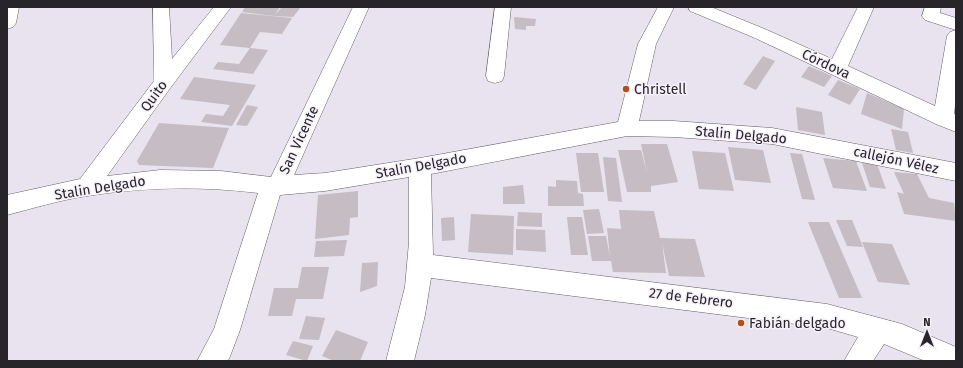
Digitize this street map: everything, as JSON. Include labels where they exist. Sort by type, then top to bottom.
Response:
[{"type":"street","points":[[7,23],[11,7]]},
{"type":"street","points":[[161,7],[164,82]]},
{"type":"street","name":"Quito","points":[[87,187],[164,82],[223,7]]},
{"type":"street","name":"San Vicente","points":[[211,361],[219,349],[226,330],[275,186],[361,7]]},
{"type":"street","points":[[495,76],[503,7]]},
{"type":"street","points":[[627,128],[647,44],[666,7]]},
{"type":"street","name":"Córdova","points":[[696,7],[715,10],[950,122]]},
{"type":"street","points":[[837,69],[866,7]]},
{"type":"street","points":[[933,7],[931,16],[956,24]]},
{"type":"street","points":[[950,122],[956,36]]},
{"type":"street","name":"Stalin Delgado","points":[[7,205],[87,187],[160,179],[190,178],[275,186],[325,182],[420,167],[627,128],[674,129],[772,136],[835,148]]},
{"type":"street","name":"callejón Vélez","points":[[835,148],[956,172]]},
{"type":"street","points":[[400,361],[412,316],[420,265],[420,167]]},
{"type":"street","name":"27 de Febrero","points":[[420,265],[796,311],[826,316],[902,337],[956,361]]},
{"type":"street","points":[[858,361],[878,330]]},
{"type":"building","points":[[245,7],[280,7],[274,16],[242,12]]},
{"type":"building","points":[[282,7],[301,7],[293,17],[274,16]]},
{"type":"building","points":[[241,13],[292,18],[282,34],[260,32],[250,48],[220,45]]},
{"type":"building","points":[[514,17],[536,19],[535,26],[526,26],[526,30],[515,29]]},
{"type":"building","points":[[250,48],[268,50],[253,74],[213,69],[218,62],[239,64]]},
{"type":"building","points":[[763,56],[775,61],[756,90],[743,84]]},
{"type":"building","points":[[809,66],[832,76],[824,87],[801,77]]},
{"type":"building","points":[[194,77],[256,85],[232,126],[201,122],[206,114],[223,116],[230,105],[180,99]]},
{"type":"building","points":[[838,80],[860,89],[850,105],[828,95]]},
{"type":"building","points":[[867,93],[904,109],[902,129],[861,114]]},
{"type":"building","points":[[247,105],[258,107],[247,126],[236,125]]},
{"type":"building","points":[[796,107],[822,112],[825,135],[798,130]]},
{"type":"building","points":[[159,123],[229,128],[213,168],[139,165],[137,161]]},
{"type":"building","points":[[891,129],[908,132],[913,153],[896,150]]},
{"type":"building","points":[[641,144],[667,144],[678,182],[651,186],[651,192],[627,192],[618,150],[641,150],[647,173]]},
{"type":"building","points":[[728,147],[763,150],[771,183],[735,180]]},
{"type":"building","points":[[692,151],[725,153],[734,191],[699,189]]},
{"type":"building","points":[[576,153],[598,153],[604,192],[581,192]]},
{"type":"building","points":[[790,153],[802,154],[815,200],[802,199]]},
{"type":"building","points":[[603,157],[616,158],[622,202],[608,201]]},
{"type":"building","points":[[823,158],[856,161],[867,191],[833,188]]},
{"type":"building","points":[[862,163],[877,164],[886,189],[870,187]]},
{"type":"building","points":[[894,172],[917,174],[929,198],[954,203],[956,221],[904,214],[897,192],[904,194]]},
{"type":"building","points":[[556,180],[577,181],[578,193],[583,194],[584,206],[548,206],[548,186],[556,187]]},
{"type":"building","points":[[523,185],[525,204],[503,204],[503,187]]},
{"type":"building","points":[[358,191],[358,217],[350,218],[349,235],[315,239],[318,195]]},
{"type":"building","points":[[599,209],[604,233],[587,234],[583,210]]},
{"type":"building","points":[[619,210],[654,211],[660,238],[695,239],[705,277],[669,276],[662,243],[666,273],[613,272],[611,261],[592,261],[588,236],[606,236],[610,257],[607,228],[621,229]]},
{"type":"building","points":[[518,212],[542,213],[542,227],[517,226]]},
{"type":"building","points":[[471,214],[514,216],[513,255],[468,252]]},
{"type":"building","points":[[454,217],[455,240],[442,241],[441,218]]},
{"type":"building","points":[[567,217],[582,217],[588,255],[571,255]]},
{"type":"building","points":[[836,220],[852,220],[863,247],[847,246]]},
{"type":"building","points":[[808,222],[829,222],[862,298],[839,298]]},
{"type":"building","points":[[516,229],[545,230],[546,252],[516,250]]},
{"type":"building","points":[[347,240],[344,256],[314,257],[316,241]]},
{"type":"building","points":[[862,242],[892,244],[910,285],[878,282]]},
{"type":"building","points":[[378,262],[377,286],[360,292],[362,263]]},
{"type":"building","points":[[302,267],[329,267],[323,299],[296,299],[292,316],[268,316],[274,288],[298,288]]},
{"type":"building","points":[[306,316],[325,318],[319,340],[299,339]]},
{"type":"building","points":[[336,330],[368,342],[360,361],[334,361],[322,356]]},
{"type":"building","points":[[293,341],[313,346],[307,361],[286,355]]},
{"type":"place","name":"Christell","points":[[626,89]]},
{"type":"place","name":"Fabián delgado","points":[[741,323]]}]
